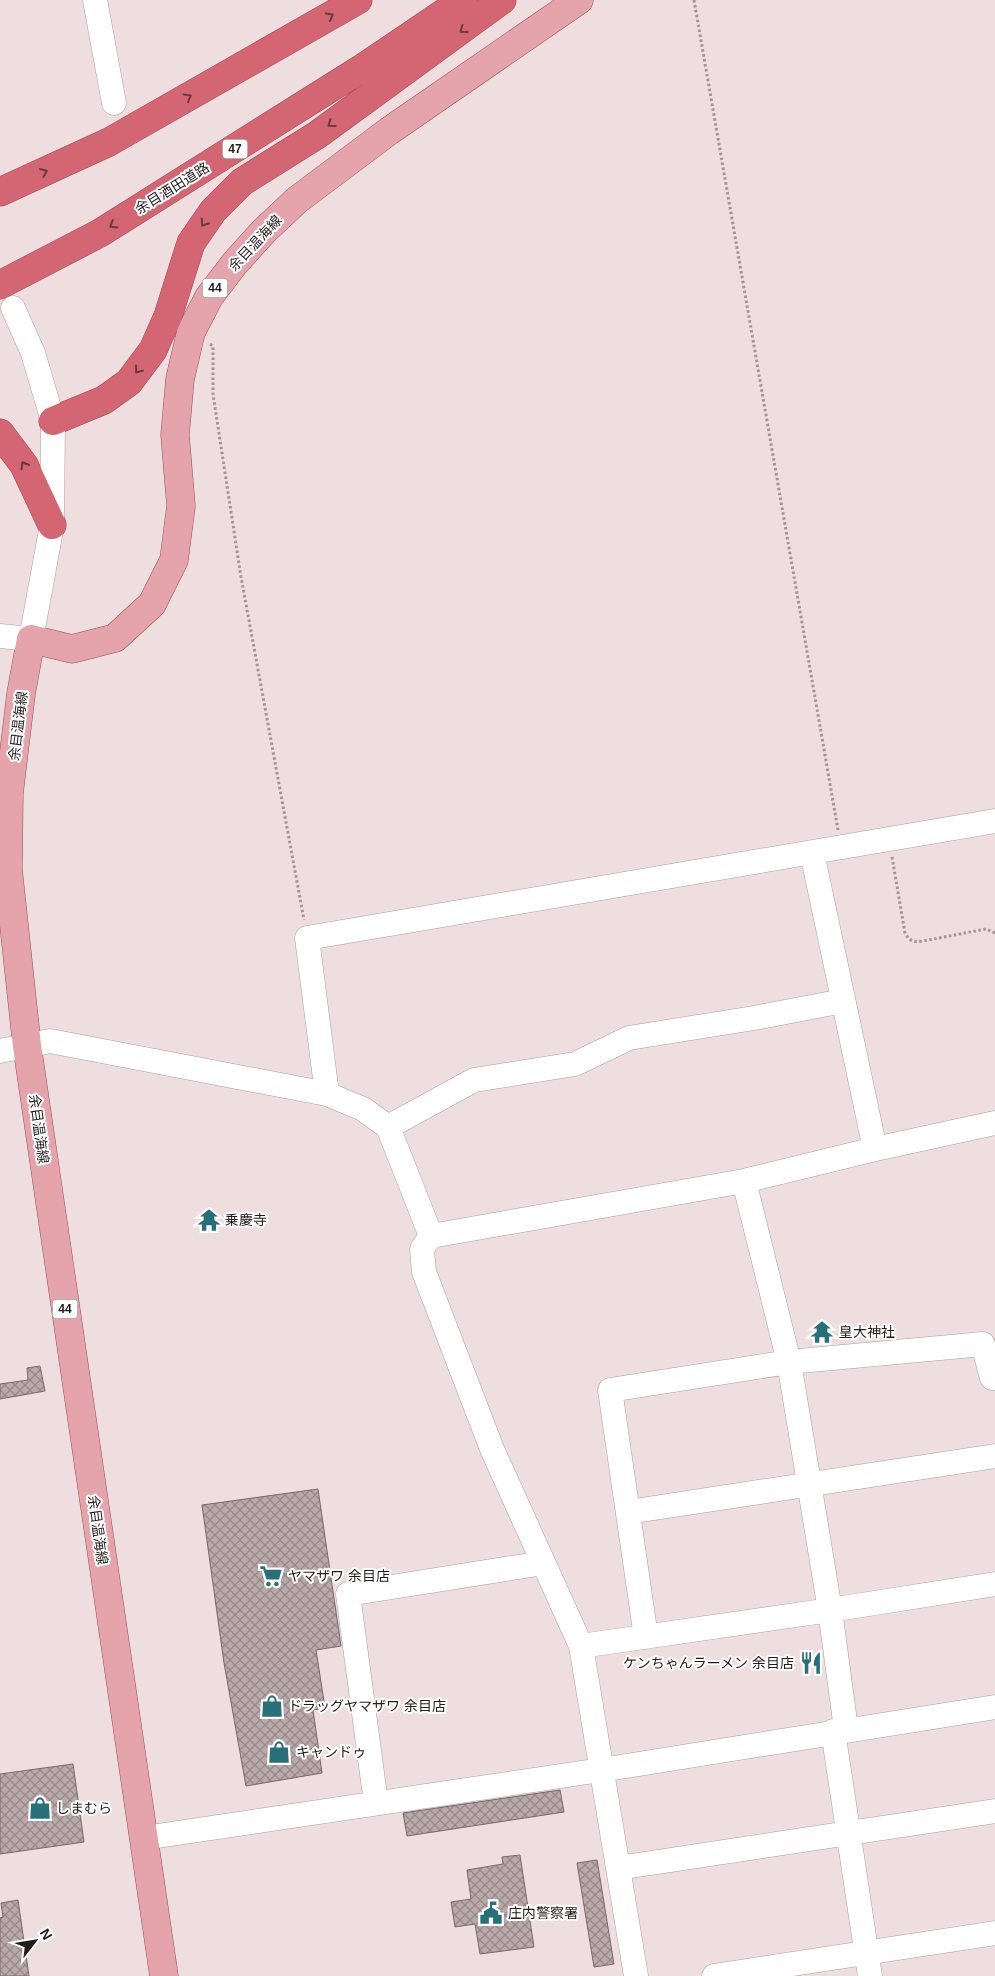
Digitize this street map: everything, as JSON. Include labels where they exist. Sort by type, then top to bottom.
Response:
[{"type":"highway","points":[[0,192],[109,142],[358,0]]},
{"type":"highway","name":"余目酒田道路","points":[[0,264],[93,216],[238,130],[356,54],[431,0]]},
{"type":"highway","name":"余目酒田道路","points":[[6,296],[108,228],[364,68],[463,0]]},
{"type":"highway","points":[[53,421],[104,400],[129,382],[153,350],[168,316],[191,243],[213,210],[242,182],[317,134],[502,0]]},
{"type":"highway","points":[[0,432],[24,464],[52,525]]},
{"type":"main road","name":"余目温海線","points":[[164,1976],[26,1046],[8,869],[10,794],[21,694],[31,639],[72,649],[115,638],[152,604],[174,560],[181,506],[175,435],[180,379],[192,332],[208,297],[235,262],[297,200],[389,131],[579,0]]},
{"type":"street","points":[[95,0],[114,103]]},
{"type":"street","points":[[0,636],[31,639],[52,525],[53,421],[33,353],[6,296]]},
{"type":"street","points":[[327,1094],[307,938],[812,854],[841,847],[995,821]]},
{"type":"street","points":[[812,854],[875,1149]]},
{"type":"street","points":[[388,1127],[474,1080],[575,1064],[629,1038],[754,1018],[843,1001]]},
{"type":"street","points":[[0,1051],[50,1041],[327,1094],[363,1109],[388,1127],[431,1236]]},
{"type":"street","points":[[636,1976],[581,1646],[492,1449],[424,1272],[422,1249],[431,1236],[744,1181],[875,1149],[995,1123]]},
{"type":"street","points":[[744,1181],[789,1362],[830,1610],[848,1832],[870,1976]]},
{"type":"street","points":[[646,1637],[610,1390],[789,1362],[983,1344],[992,1378],[995,1378]]},
{"type":"street","points":[[628,1512],[995,1456]]},
{"type":"street","points":[[376,1803],[348,1594],[543,1563]]},
{"type":"street","points":[[581,1646],[995,1584]]},
{"type":"street","points":[[144,1838],[601,1770],[840,1730],[995,1707]]},
{"type":"street","points":[[618,1868],[995,1811]]},
{"type":"street","points":[[714,1976],[995,1933]]},
{"type":"path","points":[[694,0],[841,847]]},
{"type":"path","points":[[192,332],[213,346],[213,394],[241,577],[307,938]]},
{"type":"path","points":[[891,856],[905,933],[913,942],[986,928],[995,933]]},
{"type":"building","points":[[40,1366],[45,1391],[0,1399],[0,1384],[28,1380],[27,1368]]},
{"type":"building","name":"ヤマザワ 余目店","points":[[318,1489],[341,1646],[316,1650],[325,1708],[313,1710],[322,1773],[246,1786],[224,1663],[202,1505]]},
{"type":"building","name":"しまむら","points":[[73,1764],[84,1842],[0,1854],[0,1774]]},
{"type":"building","points":[[560,1790],[564,1812],[407,1836],[403,1813]]},
{"type":"building","name":"庄内警察署","points":[[520,1855],[534,1947],[480,1954],[475,1924],[455,1927],[451,1902],[471,1899],[467,1870],[503,1864],[502,1857]]},
{"type":"building","points":[[597,1860],[614,1964],[594,1967],[577,1863]]},
{"type":"building","points":[[18,1900],[29,1976],[0,1976],[0,1918],[3,1917],[1,1903]]},
{"type":"place","name":"乗慶寺","points":[[209,1220]]},
{"type":"place","name":"皇大神社","points":[[822,1332]]},
{"type":"place","name":"ヤマザワ 余目店","points":[[271,1576]]},
{"type":"place","name":"ケンちゃんラーメン 余目店","points":[[811,1663]]},
{"type":"place","name":"ドラッグヤマザワ 余目店","points":[[272,1706]]},
{"type":"place","name":"キャンドゥ","points":[[279,1752]]},
{"type":"place","name":"しまむら","points":[[40,1808]]},
{"type":"place","name":"庄内警察署","points":[[491,1913]]}]
